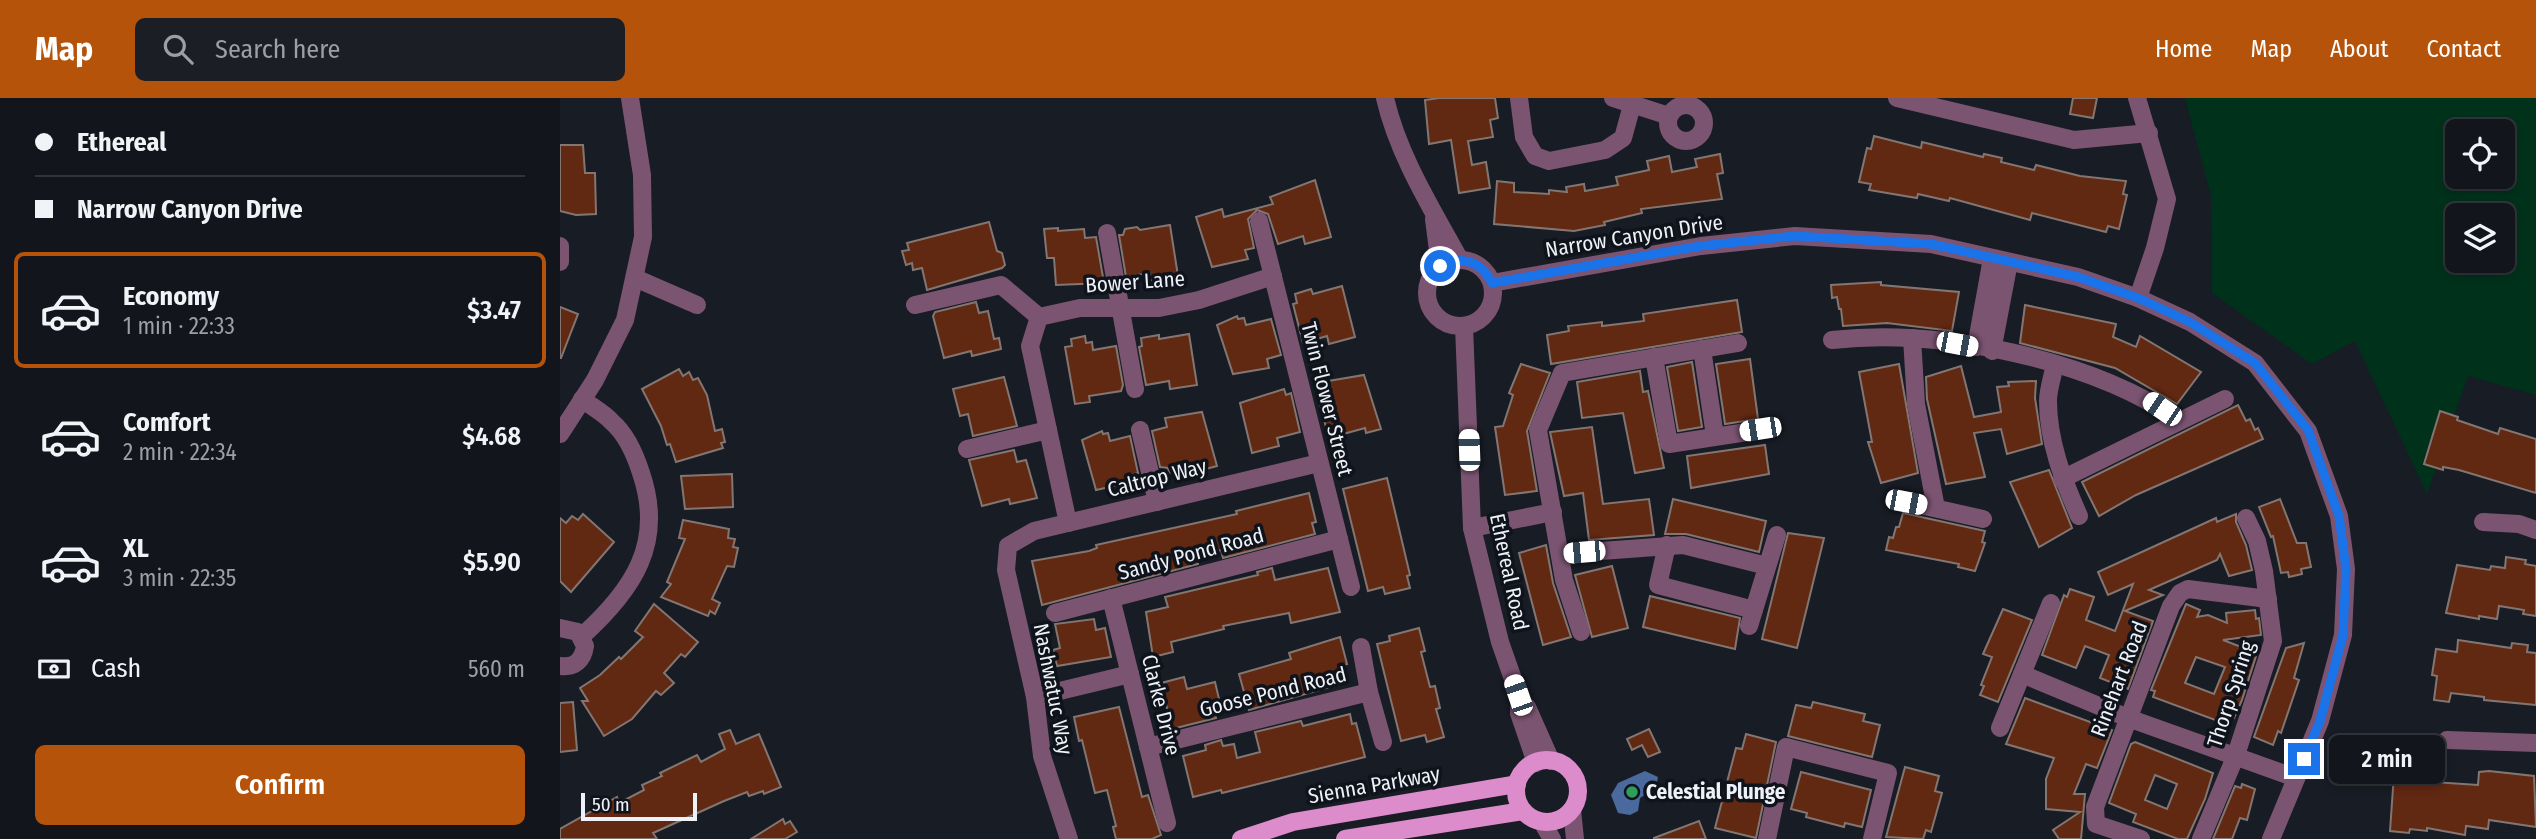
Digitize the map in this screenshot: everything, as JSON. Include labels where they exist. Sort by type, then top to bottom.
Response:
[{"type":"main road","points":[[1543,762],[1524,771],[1517,784],[1518,802],[1523,811],[1542,822],[1559,820],[1572,810]]},
{"type":"main road","name":"Ethereal Road","points":[[1543,762],[1567,768],[1575,779],[1577,800],[1572,810]]},
{"type":"main road","name":"Sienna Parkway","points":[[1241,839],[1293,822],[1517,784]]},
{"type":"main road","points":[[1345,839],[1523,811]]},
{"type":"street","points":[[560,434],[625,320],[635,278],[643,237],[642,174],[632,98]]},
{"type":"street","points":[[1385,98],[1404,152],[1434,215],[1460,260]]},
{"type":"street","points":[[1518,98],[1524,137],[1535,156],[1549,161],[1605,149],[1623,138],[1632,105]]},
{"type":"street","points":[[1614,98],[1669,116]]},
{"type":"street","points":[[1897,98],[2074,140],[2148,133]]},
{"type":"street","points":[[2137,98],[2167,199],[2155,248],[2138,298]]},
{"type":"street","points":[[1434,215],[1440,266]]},
{"type":"street","name":"Twin Flower Street","points":[[1259,221],[1351,587]]},
{"type":"street","points":[[1107,233],[1135,389]]},
{"type":"street","name":"Narrow Canyon Drive","points":[[1492,283],[1700,246],[1795,236],[1931,244],[2078,277],[2138,298],[2190,322],[2255,363],[2308,430],[2339,516],[2346,569],[2343,635],[2320,721],[2270,839]]},
{"type":"street","points":[[560,246],[560,262]]},
{"type":"street","points":[[1460,260],[1480,267],[1492,283],[1492,302],[1488,311],[1473,323],[1464,326],[1445,322],[1431,309],[1427,290],[1429,280],[1440,266],[1460,260]]},
{"type":"street","points":[[1984,349],[2000,260]]},
{"type":"street","name":"Bower Lane","points":[[1039,317],[1080,308],[1121,310],[1199,300],[1273,276]]},
{"type":"street","points":[[635,278],[697,305]]},
{"type":"street","points":[[915,305],[1001,285],[1039,317],[1030,346],[1068,523]]},
{"type":"street","name":"Ethereal Road","points":[[1464,326],[1472,528],[1500,642],[1520,699],[1528,708],[1543,762]]},
{"type":"street","points":[[1832,340],[1870,336],[1912,338],[2055,363],[2107,380],[2146,397],[2179,420]]},
{"type":"street","points":[[1912,338],[1916,404],[1936,508]]},
{"type":"street","points":[[1581,632],[1560,554],[1538,429],[1562,373],[1738,343]]},
{"type":"street","points":[[1702,349],[1715,436]]},
{"type":"street","points":[[1654,357],[1669,444],[1760,429]]},
{"type":"street","points":[[2055,363],[2048,399],[2062,478],[2079,516]]},
{"type":"street","points":[[582,399],[612,421],[630,447],[648,497],[650,520],[647,545],[633,578],[618,600],[582,636]]},
{"type":"street","points":[[2062,478],[2225,399]]},
{"type":"street","points":[[967,449],[1048,430]]},
{"type":"street","points":[[1140,430],[1157,502]]},
{"type":"street","name":"Caltrop Way","points":[[1008,546],[1034,531],[1319,463]]},
{"type":"street","points":[[1906,502],[1983,519]]},
{"type":"street","points":[[1472,528],[1553,512]]},
{"type":"street","name":"Thorp Spring","points":[[2201,839],[2236,755],[2273,641],[2258,541],[2246,518]]},
{"type":"street","points":[[2483,522],[2519,524],[2536,530]]},
{"type":"street","points":[[1667,545],[1658,585],[1751,618],[1777,535]]},
{"type":"street","name":"Sandy Pond Road","points":[[1055,613],[1339,539]]},
{"type":"street","points":[[1560,554],[1683,545],[1768,566]]},
{"type":"street","name":"Nashwatuc Way","points":[[1008,546],[1006,570],[1035,697],[1041,756],[1069,839]]},
{"type":"street","name":"Rinehart Road","points":[[2141,839],[2096,824],[2095,807],[2171,606],[2180,593],[2189,589],[2268,599]]},
{"type":"street","name":"Clarke Drive","points":[[1111,598],[1167,823]]},
{"type":"street","points":[[2000,728],[2051,604]]},
{"type":"street","points":[[560,628],[572,628],[582,636],[585,646],[580,660],[574,665],[560,666]]},
{"type":"street","points":[[1361,647],[1369,692],[1383,741]]},
{"type":"street","points":[[1035,697],[1130,674]]},
{"type":"street","points":[[2022,674],[2128,718],[2296,778]]},
{"type":"street","name":"Goose Pond Road","points":[[1149,747],[1369,692]]},
{"type":"street","points":[[2447,740],[2536,743]]},
{"type":"street","points":[[1767,839],[1786,747],[1888,773],[1872,839]]},
{"type":"street","name":"Ethereal Road","points":[[1572,810],[1575,839]]},
{"type":"street","points":[[1542,822],[1552,839]]},
{"type":"green space","points":[[2185,98],[2536,98],[2536,395],[2468,376],[2427,494],[2355,341],[2312,364],[2212,293],[2211,196]]},
{"type":"water","name":"Celestial Plunge","points":[[1645,771],[1658,777],[1656,788],[1640,798],[1638,811],[1630,815],[1618,813],[1611,795],[1618,783]]},
{"type":"building","points":[[1495,98],[1498,118],[1490,120],[1493,137],[1468,141],[1472,165],[1486,162],[1490,188],[1459,193],[1451,140],[1429,144],[1425,100]]},
{"type":"building","points":[[2073,98],[2097,98],[2093,118],[2070,114]]},
{"type":"building","points":[[1874,136],[1921,148],[1922,142],[1983,157],[1984,154],[2002,158],[2001,162],[2034,170],[2036,165],[2080,176],[2126,181],[2123,194],[2127,195],[2119,229],[2108,226],[2106,232],[2032,213],[2030,220],[1950,198],[1949,201],[1918,194],[1917,198],[1869,190],[1871,184],[1859,182],[1867,148],[1871,149]]},
{"type":"building","points":[[560,145],[583,145],[585,173],[595,173],[596,214],[576,215],[560,211]]},
{"type":"building","points":[[1720,154],[1723,173],[1717,174],[1722,199],[1641,209],[1642,213],[1604,222],[1605,225],[1574,231],[1494,224],[1497,181],[1514,183],[1514,192],[1567,192],[1566,187],[1584,184],[1585,191],[1618,185],[1616,177],[1649,170],[1647,161],[1669,156],[1672,172],[1697,167],[1695,159]]},
{"type":"building","points":[[1315,180],[1331,237],[1305,244],[1303,236],[1278,244],[1268,214],[1257,210],[1248,219],[1254,248],[1245,250],[1248,259],[1212,267],[1196,217],[1222,209],[1224,217],[1273,204],[1270,197]]},
{"type":"building","points":[[989,222],[997,251],[1002,253],[1005,265],[1002,268],[927,290],[922,268],[913,270],[912,263],[906,265],[902,251],[909,250],[907,243]]},
{"type":"building","points":[[1170,225],[1178,276],[1151,281],[1150,273],[1126,277],[1119,235],[1123,235],[1125,229],[1137,227],[1140,230]]},
{"type":"building","points":[[1058,228],[1058,231],[1084,229],[1085,238],[1096,237],[1104,283],[1056,285],[1054,258],[1047,258],[1044,229]]},
{"type":"building","points":[[1881,282],[1881,285],[1959,292],[1952,331],[1887,323],[1843,326],[1841,309],[1837,297],[1832,298],[1831,285]]},
{"type":"building","points":[[1342,286],[1355,337],[1329,344],[1327,336],[1303,343],[1293,304],[1297,303],[1295,294],[1311,289],[1313,294]]},
{"type":"building","points":[[1737,300],[1742,332],[1551,364],[1547,335],[1569,331],[1568,326],[1602,322],[1602,326],[1644,321],[1643,314]]},
{"type":"building","points":[[976,302],[979,313],[988,311],[994,339],[999,338],[1001,349],[972,356],[971,351],[944,358],[933,316],[935,312]]},
{"type":"building","points":[[2025,305],[2116,324],[2113,337],[2136,347],[2140,336],[2201,372],[2177,404],[2115,368],[2020,343]]},
{"type":"building","points":[[560,307],[578,314],[561,358],[560,358]]},
{"type":"building","points":[[1237,316],[1238,319],[1244,318],[1246,325],[1271,319],[1281,355],[1267,359],[1269,368],[1233,374],[1217,325]]},
{"type":"building","points":[[1189,334],[1197,385],[1170,389],[1169,381],[1146,385],[1139,347],[1142,346],[1141,338],[1159,335],[1159,339]]},
{"type":"building","points":[[1085,336],[1086,343],[1092,342],[1093,350],[1116,346],[1123,385],[1121,391],[1089,396],[1090,402],[1075,404],[1065,347],[1072,346],[1071,339]]},
{"type":"building","points":[[1750,359],[1758,419],[1725,424],[1716,364]]},
{"type":"building","points":[[1692,362],[1702,427],[1678,431],[1667,367]]},
{"type":"building","points":[[1521,364],[1550,373],[1527,431],[1537,491],[1505,495],[1495,427],[1503,426],[1513,395],[1509,393]]},
{"type":"building","points":[[1899,364],[1918,473],[1881,483],[1868,442],[1872,442],[1859,372]]},
{"type":"building","points":[[1961,366],[1974,417],[2001,412],[1997,387],[2009,386],[2008,382],[2036,381],[2035,398],[2042,444],[2007,454],[2001,429],[1974,433],[1985,477],[1946,484],[1927,399],[1926,377]]},
{"type":"building","points":[[679,369],[683,376],[689,372],[693,380],[698,378],[707,395],[715,431],[722,429],[725,442],[721,443],[723,448],[676,462],[670,444],[667,445],[661,426],[642,389]]},
{"type":"building","points":[[1640,371],[1643,392],[1648,391],[1664,468],[1635,473],[1623,413],[1582,418],[1577,382]]},
{"type":"building","points":[[1364,375],[1381,429],[1366,433],[1365,428],[1329,438],[1317,394],[1331,390],[1328,381]]},
{"type":"building","points":[[1004,377],[1017,426],[973,436],[968,414],[960,416],[953,389]]},
{"type":"building","points":[[1284,389],[1286,395],[1291,393],[1300,432],[1277,438],[1279,446],[1252,453],[1240,403]]},
{"type":"building","points":[[2238,405],[2246,421],[2250,419],[2263,439],[2136,495],[2099,516],[2082,482]]},
{"type":"building","points":[[2440,411],[2498,434],[2500,428],[2536,439],[2536,493],[2459,470],[2443,467],[2443,470],[2424,464]]},
{"type":"building","points":[[1202,412],[1217,466],[1202,470],[1200,465],[1169,473],[1168,468],[1160,467],[1152,431],[1167,427],[1165,418]]},
{"type":"building","points":[[1592,427],[1603,504],[1649,499],[1654,535],[1589,540],[1583,493],[1564,496],[1550,432]]},
{"type":"building","points":[[1102,431],[1103,434],[1108,433],[1110,441],[1130,436],[1138,473],[1130,475],[1132,482],[1096,490],[1082,440]]},
{"type":"building","points":[[1765,445],[1769,474],[1691,488],[1687,456]]},
{"type":"building","points":[[1014,450],[1017,462],[1026,460],[1037,498],[1010,504],[1009,499],[982,506],[969,460]]},
{"type":"building","points":[[2049,470],[2072,528],[2039,547],[2010,482]]},
{"type":"building","points":[[732,474],[733,507],[685,509],[681,476]]},
{"type":"building","points":[[1387,478],[1410,575],[1407,576],[1410,588],[1385,594],[1383,587],[1368,591],[1343,489]]},
{"type":"building","points":[[1309,493],[1316,522],[1312,523],[1315,534],[1223,558],[1221,550],[1197,556],[1198,564],[1042,605],[1032,561],[1089,551],[1097,548],[1096,545],[1237,514],[1236,511]]},
{"type":"building","points":[[1673,499],[1766,521],[1759,552],[1686,534],[1665,534]]},
{"type":"building","points":[[2280,499],[2297,543],[2306,543],[2311,567],[2301,569],[2302,574],[2289,577],[2288,572],[2281,573],[2273,536],[2271,537],[2259,507]]},
{"type":"building","points":[[1903,513],[1985,531],[1982,542],[1985,543],[1975,571],[1958,567],[1959,564],[1886,550],[1889,537],[1893,538]]},
{"type":"building","points":[[583,514],[614,542],[571,592],[560,581],[560,518],[566,523],[572,516],[578,520]]},
{"type":"building","points":[[2236,514],[2236,522],[2246,545],[2252,570],[2229,576],[2220,554],[2217,560],[2149,590],[2163,595],[2125,611],[2153,621],[2128,689],[2100,678],[2109,655],[2085,646],[2076,668],[2042,655],[2064,595],[2067,597],[2070,589],[2094,597],[2086,620],[2115,631],[2133,584],[2108,595],[2098,572],[2216,518],[2217,522]]},
{"type":"building","points":[[683,520],[729,529],[728,538],[735,539],[733,547],[738,548],[734,567],[727,566],[712,599],[720,603],[715,614],[710,611],[708,616],[661,597],[671,584],[667,582],[685,539],[679,538]]},
{"type":"building","points":[[1788,533],[1824,538],[1797,648],[1762,639]]},
{"type":"building","points":[[1546,545],[1553,583],[1571,637],[1543,645],[1519,553]]},
{"type":"building","points":[[2506,557],[2526,560],[2525,564],[2536,566],[2536,616],[2523,614],[2524,610],[2499,606],[2497,619],[2479,616],[2479,619],[2446,613],[2457,565],[2490,570],[2491,566],[2505,568]]},
{"type":"building","points":[[1612,566],[1628,628],[1592,637],[1575,575]]},
{"type":"building","points":[[1272,568],[1275,580],[1328,568],[1340,612],[1291,623],[1289,613],[1223,626],[1224,629],[1171,642],[1173,652],[1153,657],[1146,612],[1168,607],[1165,597],[1258,575],[1257,572]]},
{"type":"building","points":[[1650,596],[1740,618],[1735,649],[1643,627]]},
{"type":"building","points":[[654,604],[698,642],[685,657],[681,654],[664,673],[674,683],[661,695],[656,691],[632,719],[604,736],[582,701],[588,701],[580,688],[600,675],[619,657],[621,659],[643,637],[635,631]]},
{"type":"building","points":[[2186,604],[2200,610],[2197,617],[2208,615],[2227,623],[2226,613],[2255,610],[2261,635],[2223,640],[2257,653],[2234,718],[2229,717],[2226,724],[2153,697],[2155,691],[2151,690]],"holes":[[[2196,657],[2225,667],[2214,694],[2185,683]]]},
{"type":"building","points":[[2003,609],[2032,620],[1998,702],[1980,695],[1992,657],[1983,654]]},
{"type":"building","points":[[1094,619],[1096,630],[1105,628],[1111,657],[1057,666],[1053,650],[1060,648],[1055,624]]},
{"type":"building","points":[[1419,628],[1425,651],[1421,652],[1430,687],[1435,686],[1440,708],[1436,709],[1444,737],[1427,742],[1425,735],[1401,741],[1377,644],[1390,641],[1389,636]]},
{"type":"building","points":[[1340,637],[1347,664],[1340,666],[1344,683],[1249,710],[1239,674],[1291,659],[1289,653]]},
{"type":"building","points":[[2458,640],[2511,648],[2512,643],[2528,645],[2527,652],[2536,653],[2536,705],[2484,700],[2484,697],[2451,693],[2449,702],[2434,700],[2437,676],[2432,675],[2436,649],[2457,652]]},
{"type":"building","points":[[2304,643],[2294,678],[2299,680],[2281,733],[2278,731],[2273,745],[2254,737],[2286,648]]},
{"type":"building","points":[[1184,677],[1187,689],[1215,682],[1219,699],[1212,701],[1216,718],[1172,729],[1161,683]]},
{"type":"building","points":[[2025,698],[2112,730],[2097,768],[2086,764],[2074,794],[2085,794],[2081,839],[2059,839],[2053,830],[2080,812],[2046,809],[2046,779],[2054,758],[2006,744]]},
{"type":"building","points":[[573,702],[577,750],[560,752],[560,703]]},
{"type":"building","points":[[1813,702],[1865,714],[1863,721],[1880,725],[1872,757],[1788,736],[1796,705],[1811,708]]},
{"type":"building","points":[[1119,707],[1142,797],[1148,795],[1161,835],[1152,839],[1116,839],[1113,827],[1116,826],[1107,790],[1095,793],[1082,740],[1079,741],[1074,717]]},
{"type":"building","points":[[1350,714],[1352,724],[1356,723],[1365,757],[1222,793],[1221,790],[1193,797],[1183,756],[1206,750],[1205,745],[1221,740],[1223,746],[1234,744],[1237,758],[1260,752],[1255,732],[1301,721],[1303,726]]},
{"type":"building","points":[[1649,729],[1660,752],[1648,757],[1642,745],[1632,750],[1627,739]]},
{"type":"building","points":[[730,730],[736,744],[759,734],[781,787],[764,794],[763,791],[749,796],[747,792],[724,801],[653,833],[657,839],[560,839],[560,829],[617,797],[619,803],[644,790],[642,785],[662,776],[660,773],[697,755],[701,762],[725,749],[719,734]]},
{"type":"building","points":[[1746,734],[1776,742],[1756,838],[1715,828],[1736,748],[1742,749]]},
{"type":"building","points":[[2135,742],[2213,773],[2187,839],[2178,839],[2133,822],[2136,814],[2109,803],[2131,744]],"holes":[[[2155,775],[2177,784],[2167,809],[2145,800]]]},
{"type":"building","points":[[1905,767],[1939,776],[1935,791],[1942,793],[1931,832],[1926,830],[1923,839],[1886,837]]},
{"type":"building","points":[[1801,772],[1871,790],[1862,827],[1845,823],[1844,827],[1806,817],[1807,813],[1791,809]]},
{"type":"building","points":[[2479,772],[2534,776],[2536,827],[2489,820],[2488,829],[2466,826],[2465,835],[2427,828],[2427,831],[2410,829],[2409,833],[2390,831],[2394,774],[2418,777],[2418,781],[2478,785]]},
{"type":"building","points":[[2242,784],[2255,789],[2247,820],[2240,818],[2232,839],[2213,839],[2235,786],[2241,788]]},
{"type":"building","points":[[783,819],[785,824],[790,821],[797,832],[785,839],[751,839]]},
{"type":"building","points":[[1699,821],[1706,839],[1654,839],[1654,838]]},
{"type":"place","name":"Celestial Plunge","points":[[1632,792]]},
{"type":"route","points":[[1440,266],[1451,261],[1471,262],[1480,267],[1492,283],[1700,246],[1795,236],[1931,244],[2078,277],[2138,298],[2190,322],[2255,363],[2308,430],[2339,516],[2346,569],[2343,635],[2320,721],[2304,759]]}]
